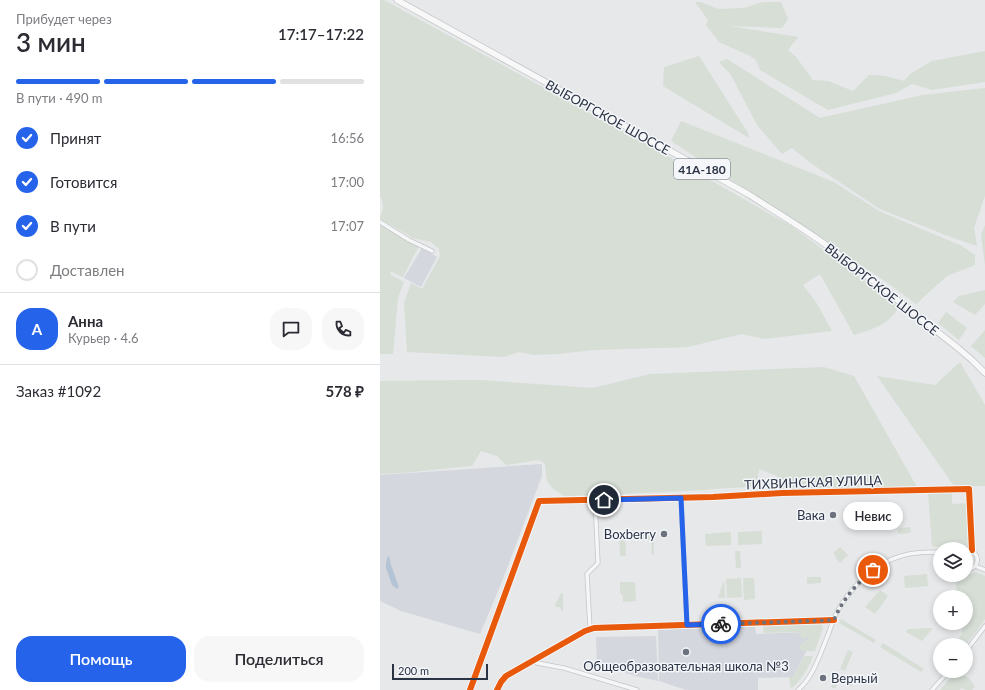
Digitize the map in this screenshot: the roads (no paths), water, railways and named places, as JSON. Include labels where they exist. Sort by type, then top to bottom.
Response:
[{"type":"main road","name":"ВЫБОРГСКОЕ ШОССЕ","points":[[396,0],[748,194],[822,242],[850,263],[958,348],[985,373]]},
{"type":"street","points":[[380,222],[409,240],[432,251]]},
{"type":"street","name":"ТИХВИНСКАЯ УЛИЦА","points":[[470,690],[539,501],[969,489],[972,542]]},
{"type":"street","points":[[681,498],[687,625]]},
{"type":"street","points":[[590,629],[587,574],[598,564],[595,500]]},
{"type":"street","points":[[973,551],[978,561],[975,566],[985,570]]},
{"type":"street","points":[[798,690],[806,683],[816,664],[834,620],[843,603],[857,584],[873,570],[900,556],[919,552],[933,552]]},
{"type":"street","points":[[496,690],[506,676],[594,628],[834,620]]},
{"type":"street","points":[[973,642],[985,626]]},
{"type":"street","points":[[533,660],[537,663],[564,668],[637,690]]},
{"type":"street","points":[[932,690],[943,678]]},
{"type":"water","points":[[388,556],[399,587],[397,589],[392,585],[386,568]]},
{"type":"place","name":"Вака","points":[[833,515]]},
{"type":"place","name":"Boxberry","points":[[664,534]]},
{"type":"place","name":"Невис","points":[[873,570]]},
{"type":"place","name":"Общеобразовательная школа №3","points":[[686,652]]},
{"type":"place","name":"Верный","points":[[823,678]]}]
